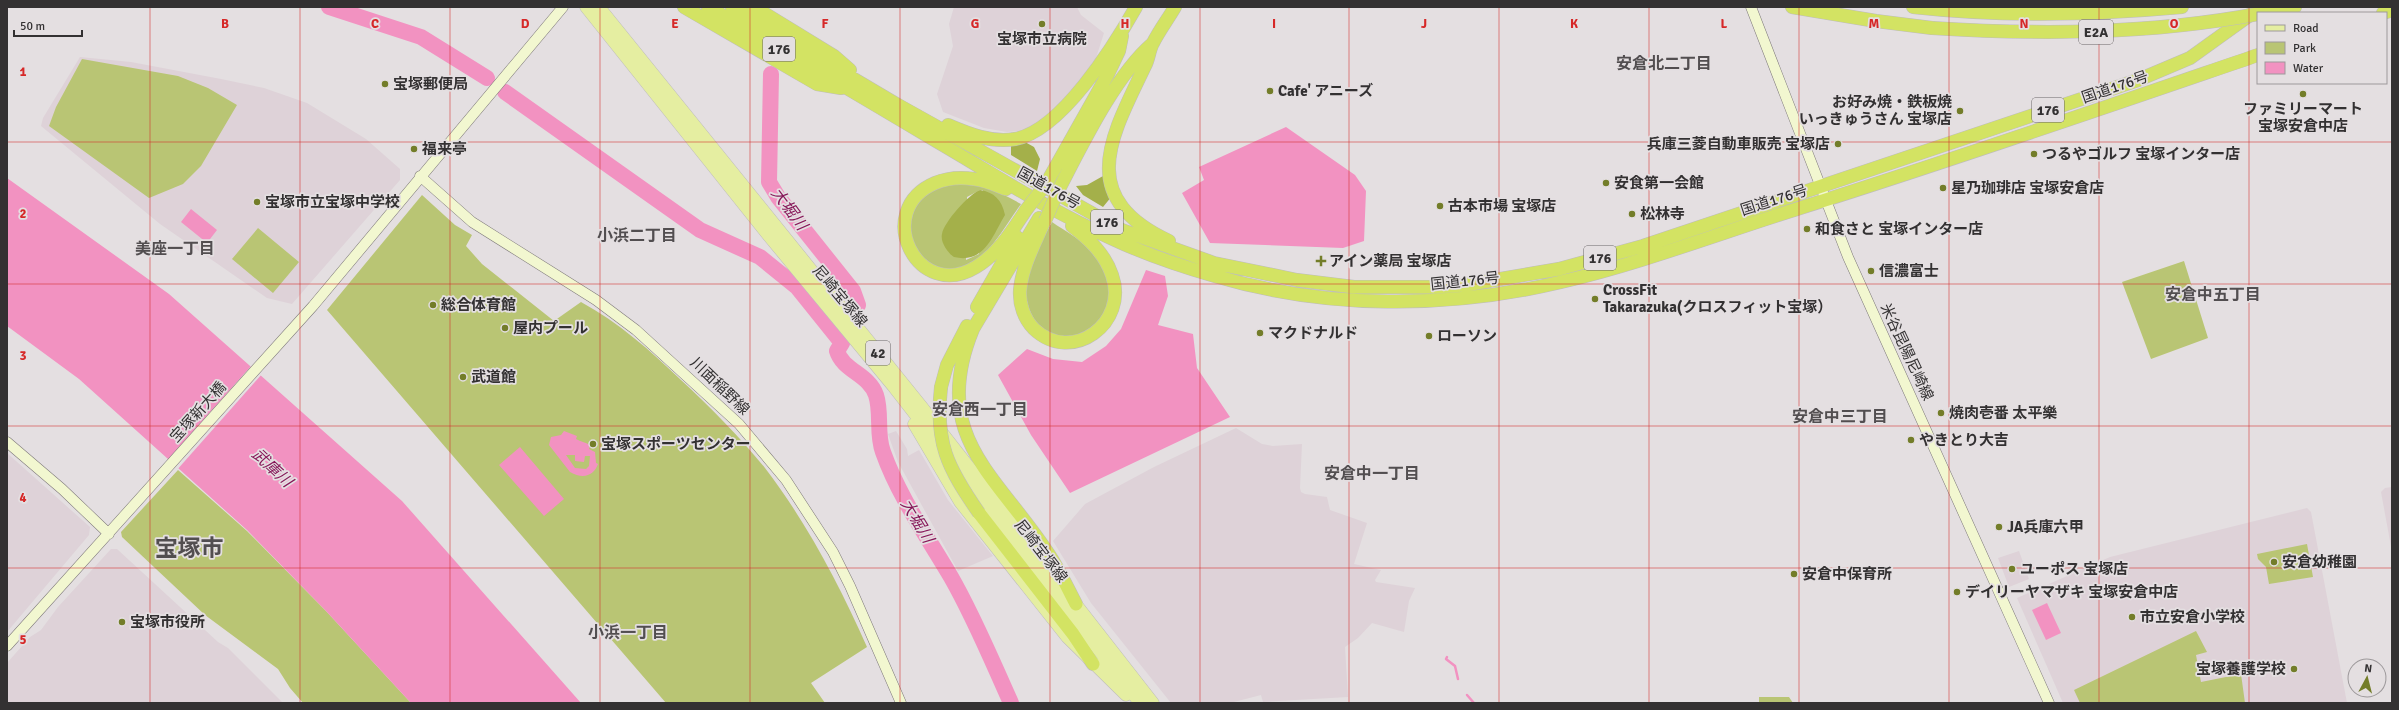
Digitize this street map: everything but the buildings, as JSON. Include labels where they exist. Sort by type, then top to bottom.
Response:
[{"type":"highway","points":[[684,7],[817,84],[850,90]]},
{"type":"highway","name":"国道176号","points":[[708,7],[1036,200],[1121,243],[1230,280],[1322,297],[1353,300],[1423,301],[1494,295],[1560,282],[1683,247],[2257,55]]},
{"type":"highway","name":"国道176号","points":[[732,7],[898,105],[1122,230],[1214,263],[1297,280],[1354,287],[1435,287],[1465,285],[1559,269],[1643,246],[2166,69],[2212,44],[2262,7]]},
{"type":"highway","points":[[754,7],[834,56],[869,87]]},
{"type":"highway","points":[[898,105],[980,137],[998,140],[1024,137],[1039,130],[1053,119],[1090,76],[1123,30],[1136,7]]},
{"type":"highway","points":[[1175,7],[1152,44],[1146,65],[1120,116],[1110,147],[1109,168],[1112,186],[1123,208],[1137,221],[1164,239],[1214,263]]},
{"type":"highway","name":"E2A","points":[[1792,7],[1876,21],[1932,28],[1990,31],[2095,32],[2188,25],[2257,14]]},
{"type":"highway","name":"E2A","points":[[1913,7],[2049,14],[2095,13],[2182,7]]},
{"type":"highway","points":[[2269,12],[2295,7]]},
{"type":"highway","points":[[1036,200],[975,179],[957,178],[939,182],[923,190],[912,202],[904,226],[906,241],[913,256],[932,271],[947,275],[963,273],[977,267],[1035,215],[1059,189],[1072,151],[1119,51],[1123,30]]},
{"type":"highway","points":[[1049,207],[1095,246],[1108,265],[1115,288],[1113,310],[1104,325],[1092,335],[1076,341],[1060,342],[1044,336],[1032,327],[1022,307],[1020,292],[1035,215],[1046,184],[1072,151],[1136,58],[1152,44]]},
{"type":"highway","points":[[1035,215],[973,330],[965,349],[959,375],[959,398],[967,439],[978,461],[1048,553],[1076,604]]},
{"type":"highway","points":[[1035,215],[1002,260],[956,346],[941,387],[939,424],[947,461],[958,484],[1073,634],[1093,664]]},
{"type":"main road","name":"尼崎宝塚線","points":[[586,7],[768,235],[893,386],[1140,703]]},
{"type":"main road","name":"尼崎宝塚線","points":[[600,7],[922,407],[1153,703]]},
{"type":"main road","name":"42","points":[[893,386],[960,502],[1067,637],[1134,703]]},
{"type":"street","name":"宝塚新大橋","points":[[7,646],[111,532],[305,314],[563,7]]},
{"type":"street","name":"米谷昆陽尼崎線","points":[[1751,7],[1820,186],[1870,308],[2050,703]]},
{"type":"street","name":"川面稲野線","points":[[420,176],[472,222],[528,259],[596,300],[636,330],[739,424],[786,480],[833,552],[850,586],[901,703]]},
{"type":"street","points":[[7,442],[111,532]]},
{"type":"shaded area","points":[[954,7],[1077,7],[1081,15],[1104,33],[1096,58],[1064,101],[1032,130],[1007,132],[984,128],[943,112],[937,94],[953,46],[949,24]]},
{"type":"shaded area","name":"宝塚市立宝塚中学校","points":[[80,57],[131,62],[221,79],[264,88],[307,103],[366,139],[400,169],[400,180],[292,304],[267,298],[160,224],[41,126],[43,118]]},
{"type":"shaded area","points":[[1236,428],[1262,444],[1273,446],[1302,444],[1301,492],[1305,494],[1327,497],[1330,510],[1367,523],[1354,564],[1381,570],[1375,580],[1376,582],[1415,588],[1409,601],[1404,632],[1372,623],[1358,638],[1345,647],[1348,697],[1263,702],[1261,695],[1230,703],[1171,703],[1091,603],[1053,541],[1085,504],[1154,467]]},
{"type":"shaded area","points":[[896,431],[907,449],[908,456],[919,450],[948,500],[993,556],[958,571],[898,462],[888,434]]},
{"type":"shaded area","points":[[7,453],[90,527],[89,535],[7,632]]},
{"type":"shaded area","points":[[2392,487],[2392,552],[2381,492],[2385,488]]},
{"type":"shaded area","name":"市立安倉小学校","points":[[2307,508],[2311,512],[2347,703],[2063,703],[2017,598],[2110,557]]},
{"type":"shaded area","name":"宝塚市役所","points":[[111,549],[117,549],[218,642],[228,648],[283,703],[7,703],[7,663],[30,637],[41,630],[58,607]]},
{"type":"shaded area","points":[[2019,551],[2029,579],[2009,587],[1998,558]]},
{"type":"green space","points":[[82,59],[178,76],[208,88],[237,105],[201,166],[183,184],[149,198],[49,126],[56,107]]},
{"type":"green space","points":[[1025,142],[1034,147],[1040,159],[1037,171],[1011,155],[1011,145]]},
{"type":"green space","points":[[1103,176],[1112,196],[1103,207],[1083,195],[1076,186],[1087,185]]},
{"type":"green space","points":[[956,182],[982,186],[998,192],[1021,204],[983,256],[962,270],[947,270],[934,266],[922,257],[914,245],[910,231],[911,216],[918,201],[922,197],[931,191]],"holes":[[[980,190],[983,190],[979,254],[966,260],[967,197]]]},
{"type":"green space","points":[[980,190],[985,191],[997,198],[1002,205],[1005,215],[991,240],[980,253],[964,258],[954,257],[949,253],[943,244],[942,234],[952,216],[970,197]]},
{"type":"green space","name":"宝塚スポーツセンター","points":[[422,195],[455,225],[472,235],[466,246],[482,264],[554,321],[581,302],[595,310],[634,338],[670,369],[714,412],[765,468],[795,510],[821,554],[867,647],[811,683],[825,703],[666,703],[327,310]]},
{"type":"green space","points":[[1052,222],[1079,240],[1094,253],[1104,268],[1109,286],[1109,304],[1101,321],[1099,324],[1076,338],[1054,336],[1046,332],[1035,321],[1028,306],[1026,294],[1030,269],[1034,257]]},
{"type":"green space","points":[[258,228],[299,262],[273,293],[232,259]]},
{"type":"green space","points":[[2184,261],[2208,338],[2151,359],[2122,282]]},
{"type":"green space","points":[[178,470],[247,531],[326,611],[411,703],[303,703],[290,688],[278,669],[205,615],[122,537],[121,532]]},
{"type":"green space","points":[[2307,544],[2313,577],[2269,584],[2266,567],[2258,559],[2257,554]]},
{"type":"green space","points":[[2196,631],[2207,652],[2196,655],[2201,682],[2241,674],[2245,703],[2080,703],[2074,690]]},
{"type":"green space","points":[[1759,697],[1789,697],[1793,703],[1759,703]]},
{"type":"water","points":[[1286,127],[1355,175],[1366,191],[1364,241],[1343,248],[1210,243],[1182,193],[1204,180],[1199,167]]},
{"type":"water","name":"武庫川","points":[[7,178],[169,294],[402,501],[581,703],[411,703],[326,611],[247,530],[79,379],[7,326]]},
{"type":"water","points":[[191,209],[217,230],[207,243],[181,222]]},
{"type":"water","points":[[1146,270],[1165,276],[1168,296],[1158,325],[1193,334],[1197,368],[1230,417],[1070,493],[1031,435],[998,375],[1027,349],[1053,359],[1082,362],[1106,346],[1121,329]]},
{"type":"water","points":[[564,431],[577,436],[576,439],[590,445],[589,449],[595,452],[596,463],[598,464],[594,471],[584,476],[570,472],[549,445],[551,437],[561,435]],"holes":[[[566,455],[575,455],[575,461],[584,462],[585,456],[590,456],[589,466],[586,469],[575,468]]]},
{"type":"water","points":[[520,447],[564,499],[544,516],[499,465]]},
{"type":"water","points":[[2047,603],[2061,633],[2046,640],[2032,610]]},
{"type":"pier","points":[[252,365],[262,374],[176,471],[166,462]]},
{"type":"waterway","points":[[329,7],[421,37],[487,78]]},
{"type":"waterway","name":"大堀川","points":[[771,74],[769,182],[778,197],[853,291],[858,305]]},
{"type":"waterway","points":[[505,92],[700,230],[760,257],[797,287],[842,343],[837,351],[840,358],[873,388],[879,409],[881,445],[897,485],[959,592],[1011,703]]},
{"type":"waterway","points":[[1447,657],[1446,659],[1455,666],[1458,679]]},
{"type":"waterway","points":[[1467,695],[1474,703]]},
{"type":"place","name":"宝塚市立病院","points":[[1042,24]]},
{"type":"place","name":"宝塚郵便局","points":[[385,84]]},
{"type":"place","name":"Cafe' アニーズ","points":[[1270,91]]},
{"type":"place","name":"ファミリーマート 宝塚安倉中店","points":[[2303,94]]},
{"type":"place","name":"お好み焼・鉄板焼 いっきゅうさん 宝塚店","points":[[1960,111]]},
{"type":"place","name":"兵庫三菱自動車販売 宝塚店","points":[[1838,144]]},
{"type":"place","name":"福来亭","points":[[414,149]]},
{"type":"place","name":"つるやゴルフ 宝塚インター店","points":[[2034,154]]},
{"type":"place","name":"安食第一会館","points":[[1606,183]]},
{"type":"place","name":"星乃珈琲店 宝塚安倉店","points":[[1943,188]]},
{"type":"place","name":"宝塚市立宝塚中学校","points":[[257,202]]},
{"type":"place","name":"古本市場 宝塚店","points":[[1440,206]]},
{"type":"place","name":"松林寺","points":[[1632,214]]},
{"type":"place","name":"和食さと 宝塚インター店","points":[[1807,229]]},
{"type":"place","name":"アイン薬局 宝塚店","points":[[1321,261]]},
{"type":"place","name":"信濃富士","points":[[1871,271]]},
{"type":"place","name":"CrossFit Takarazuka(クロスフィット宝塚）","points":[[1595,299]]},
{"type":"place","name":"総合体育館","points":[[433,305]]},
{"type":"place","name":"屋内プール","points":[[505,328]]},
{"type":"place","name":"マクドナルド","points":[[1260,333]]},
{"type":"place","name":"ローソン","points":[[1429,336]]},
{"type":"place","name":"武道館","points":[[463,377]]},
{"type":"place","name":"焼肉壱番 太平樂","points":[[1941,413]]},
{"type":"place","name":"やきとり大吉","points":[[1911,440]]},
{"type":"place","name":"宝塚スポーツセンター","points":[[593,444]]},
{"type":"place","name":"JA兵庫六甲","points":[[1999,527]]},
{"type":"place","name":"安倉幼稚園","points":[[2274,562]]},
{"type":"place","name":"ユーポス 宝塚店","points":[[2012,569]]},
{"type":"place","name":"安倉中保育所","points":[[1794,574]]},
{"type":"place","name":"デイリーヤマザキ 宝塚安倉中店","points":[[1957,592]]},
{"type":"place","name":"市立安倉小学校","points":[[2132,617]]},
{"type":"place","name":"宝塚市役所","points":[[122,622]]},
{"type":"place","name":"宝塚養護学校","points":[[2294,669]]},
{"type":"district","name":"安倉北二丁目","points":[[1664,64]]},
{"type":"district","name":"小浜二丁目","points":[[637,236]]},
{"type":"district","name":"美座一丁目","points":[[175,249]]},
{"type":"district","name":"安倉中五丁目","points":[[2213,295]]},
{"type":"district","name":"安倉西一丁目","points":[[980,410]]},
{"type":"district","name":"安倉中三丁目","points":[[1840,417]]},
{"type":"district","name":"安倉中一丁目","points":[[1372,474]]},
{"type":"district","name":"宝塚市","points":[[189,548]]},
{"type":"district","name":"小浜一丁目","points":[[628,633]]}]
